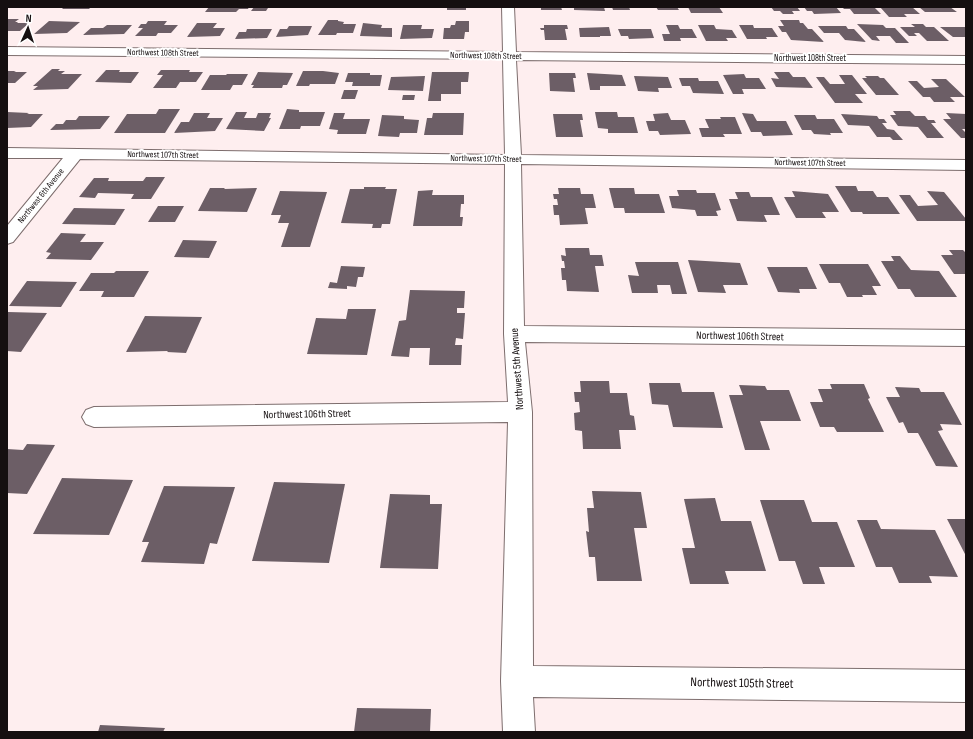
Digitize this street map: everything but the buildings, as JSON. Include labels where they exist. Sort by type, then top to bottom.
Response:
[{"type":"street","name":"Northwest 5th Avenue","points":[[508,7],[513,160],[514,334],[520,412],[517,681],[519,732]]},
{"type":"street","name":"Northwest 108th Street","points":[[7,51],[966,60]]},
{"type":"street","name":"Northwest 107th Street","points":[[7,153],[966,165]]},
{"type":"street","name":"Northwest 6th Avenue","points":[[7,238],[75,154]]},
{"type":"street","name":"Northwest 106th Street","points":[[514,334],[966,338]]},
{"type":"street","name":"Northwest 106th Street","points":[[94,417],[520,412]]},
{"type":"street","name":"Northwest 105th Street","points":[[517,681],[966,686]]}]
